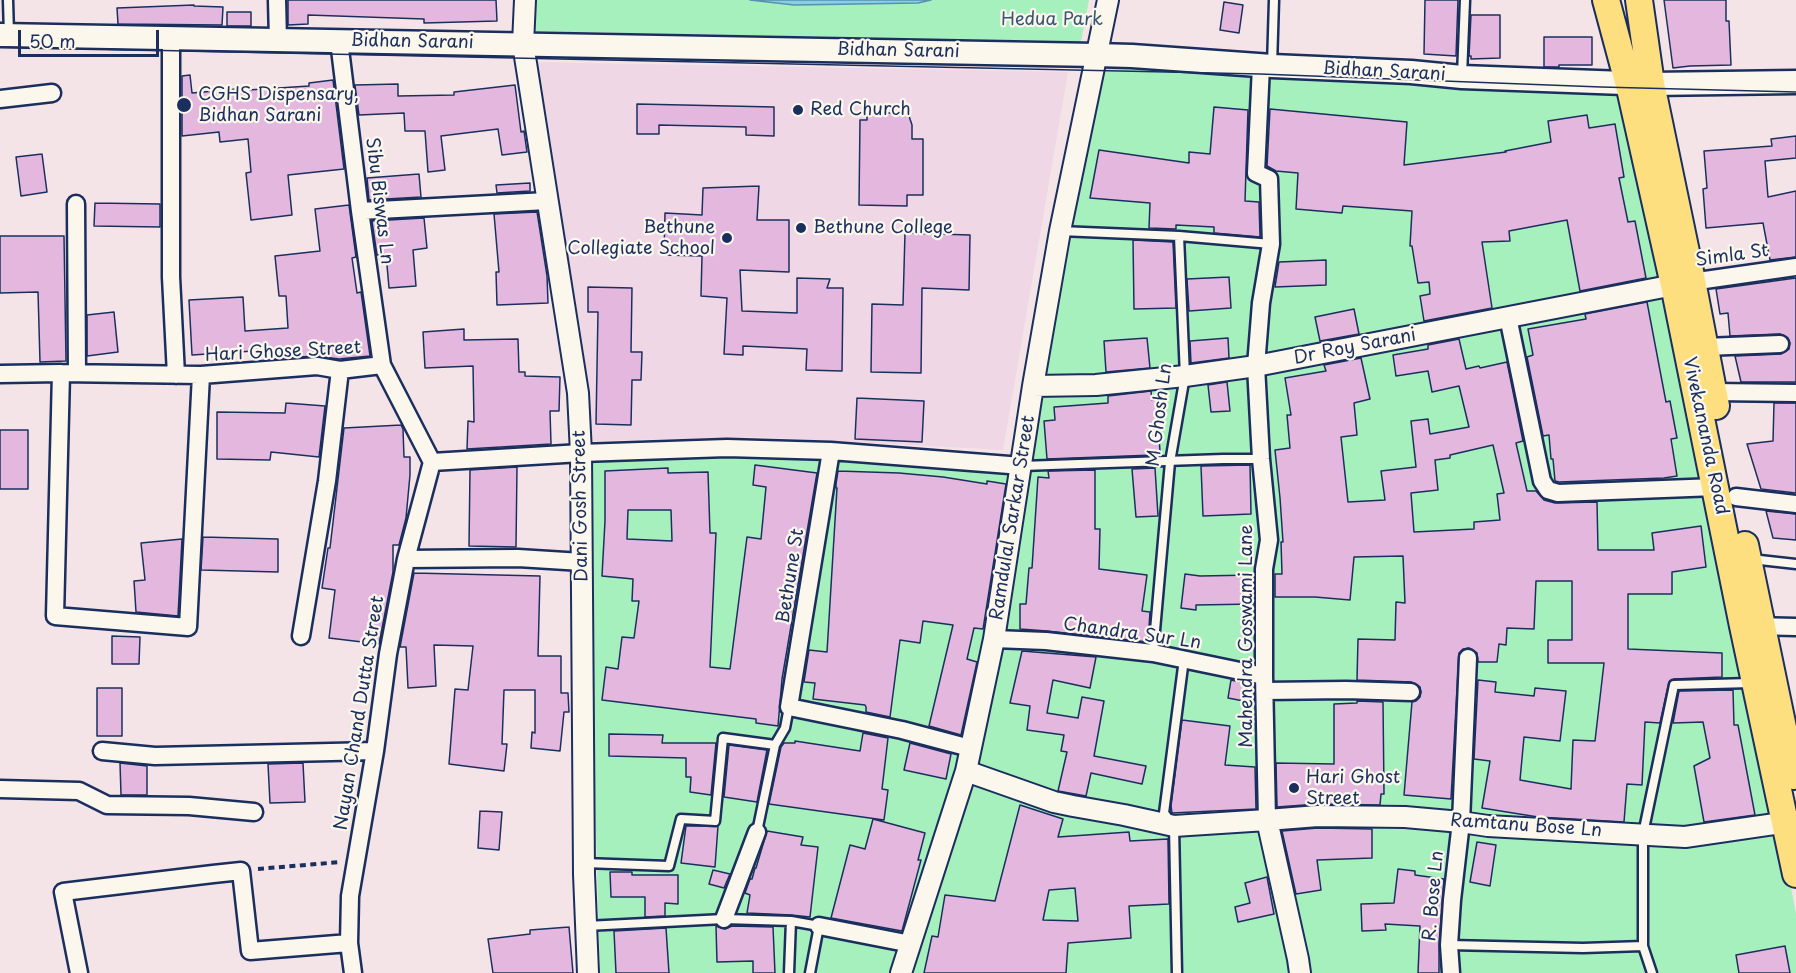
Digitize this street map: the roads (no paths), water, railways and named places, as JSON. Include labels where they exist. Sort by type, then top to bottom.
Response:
[{"type":"main road","name":"Vivekananda Road","points":[[1606,0],[1640,84],[1753,626],[1796,793]]},
{"type":"main road","name":"Vivekananda Road","points":[[1639,0],[1640,84]]},
{"type":"main road","name":"Bidhan Sarani","points":[[5,35],[1096,55],[1266,66],[1412,72],[1461,77],[1640,84],[1796,82]]},
{"type":"main road","name":"Vivekananda Road","points":[[1683,283],[1705,347],[1726,492],[1747,558],[1755,683],[1790,821],[1796,874]]},
{"type":"street","points":[[277,0],[278,40]]},
{"type":"street","name":"Dani Gosh Street","points":[[525,0],[523,44],[578,393],[581,453],[584,863],[588,973]]},
{"type":"street","name":"Ramdulal Sarkar Street","points":[[901,973],[966,771],[994,639],[1033,386],[1060,231],[1108,0]]},
{"type":"street","points":[[171,38],[171,277],[176,375]]},
{"type":"street","name":"Sibu Biswas Ln","points":[[339,41],[382,366]]},
{"type":"street","name":"Mahendra Goswami Lane","points":[[1266,66],[1256,173],[1269,179],[1271,244],[1261,303],[1256,366],[1261,459],[1269,540],[1264,568],[1267,820]]},
{"type":"street","points":[[0,99],[52,93]]},
{"type":"street","points":[[360,212],[547,201]]},
{"type":"street","points":[[76,204],[56,616],[188,627],[201,375]]},
{"type":"street","name":"Simla St","points":[[1683,283],[1796,267]]},
{"type":"street","name":"Dr Roy Sarani","points":[[1033,386],[1096,385],[1256,366],[1683,283]]},
{"type":"street","points":[[1508,317],[1542,480],[1548,490],[1558,493],[1726,492],[1796,504]]},
{"type":"street","points":[[1705,347],[1780,344]]},
{"type":"street","name":"Hari Ghose Street","points":[[0,374],[201,375],[317,366],[340,370],[382,366],[432,462]]},
{"type":"street","points":[[301,636],[327,481],[340,370]]},
{"type":"street","points":[[1713,392],[1796,393]]},
{"type":"street","points":[[432,462],[581,453],[727,448],[831,451],[1022,466]]},
{"type":"street","name":"Bethune St","points":[[789,707],[831,451]]},
{"type":"street","name":"Nayan Chand Dutta Street","points":[[353,973],[349,943],[350,896],[375,751],[388,654],[406,559],[432,462]]},
{"type":"street","points":[[406,559],[518,558],[582,562]]},
{"type":"street","points":[[1753,626],[1796,627]]},
{"type":"street","name":"Chandra Sur Ln","points":[[994,639],[1046,641],[1153,653],[1184,659],[1264,683],[1346,690],[1411,692]]},
{"type":"street","name":"R. Bose Ln","points":[[1451,973],[1449,945],[1461,822],[1468,658]]},
{"type":"street","points":[[789,707],[902,730],[970,748]]},
{"type":"street","points":[[102,751],[155,756],[375,751]]},
{"type":"street","name":"Ramtanu Bose Ln","points":[[966,771],[1054,801],[1174,826],[1318,816],[1405,817],[1488,826],[1685,837],[1790,821]]},
{"type":"street","points":[[0,789],[79,791],[106,805],[189,806],[254,812]]},
{"type":"street","points":[[1267,820],[1300,973]]},
{"type":"street","points":[[723,919],[757,832]]},
{"type":"street","points":[[79,973],[63,892],[241,871],[250,951],[349,943]]},
{"type":"street","points":[[819,926],[910,944]]},
{"type":"lane","points":[[5,35],[8,0]]},
{"type":"lane","points":[[1266,66],[1274,0]]},
{"type":"lane","points":[[1461,77],[1465,0]]},
{"type":"lane","points":[[1060,231],[1179,236],[1271,244]]},
{"type":"lane","name":"M Ghosh Ln","points":[[1153,653],[1170,462],[1185,376],[1179,236]]},
{"type":"lane","points":[[1022,466],[1261,459]]},
{"type":"lane","points":[[1747,558],[1796,564]]},
{"type":"lane","points":[[1177,973],[1174,826],[1164,813],[1184,659]]},
{"type":"lane","points":[[1652,973],[1643,946],[1643,834],[1674,685],[1755,683]]},
{"type":"lane","points":[[757,832],[776,745],[785,728],[789,707]]},
{"type":"lane","points":[[584,863],[669,866],[681,819],[715,821],[723,738],[776,745]]},
{"type":"lane","points":[[586,926],[723,919],[791,921],[819,926],[810,973]]},
{"type":"lane","points":[[789,973],[791,921]]},
{"type":"lane","points":[[1449,945],[1583,948],[1643,946]]},
{"type":"water","points":[[750,0],[931,0],[918,3],[794,5]]},
{"type":"tram line","points":[[0,47],[1260,74],[1796,92]]},
{"type":"place","name":"CGHS Dispensary, Bidhan Sarani","points":[[184,105]]},
{"type":"place","name":"Red Church","points":[[798,110]]},
{"type":"place","name":"Bethune College","points":[[801,228]]},
{"type":"place","name":"Bethune Collegiate School","points":[[727,238]]},
{"type":"place","name":"Hari Ghost Street","points":[[1294,788]]},
{"type":"park label","name":"Hedua Park","points":[[1052,20]]}]
